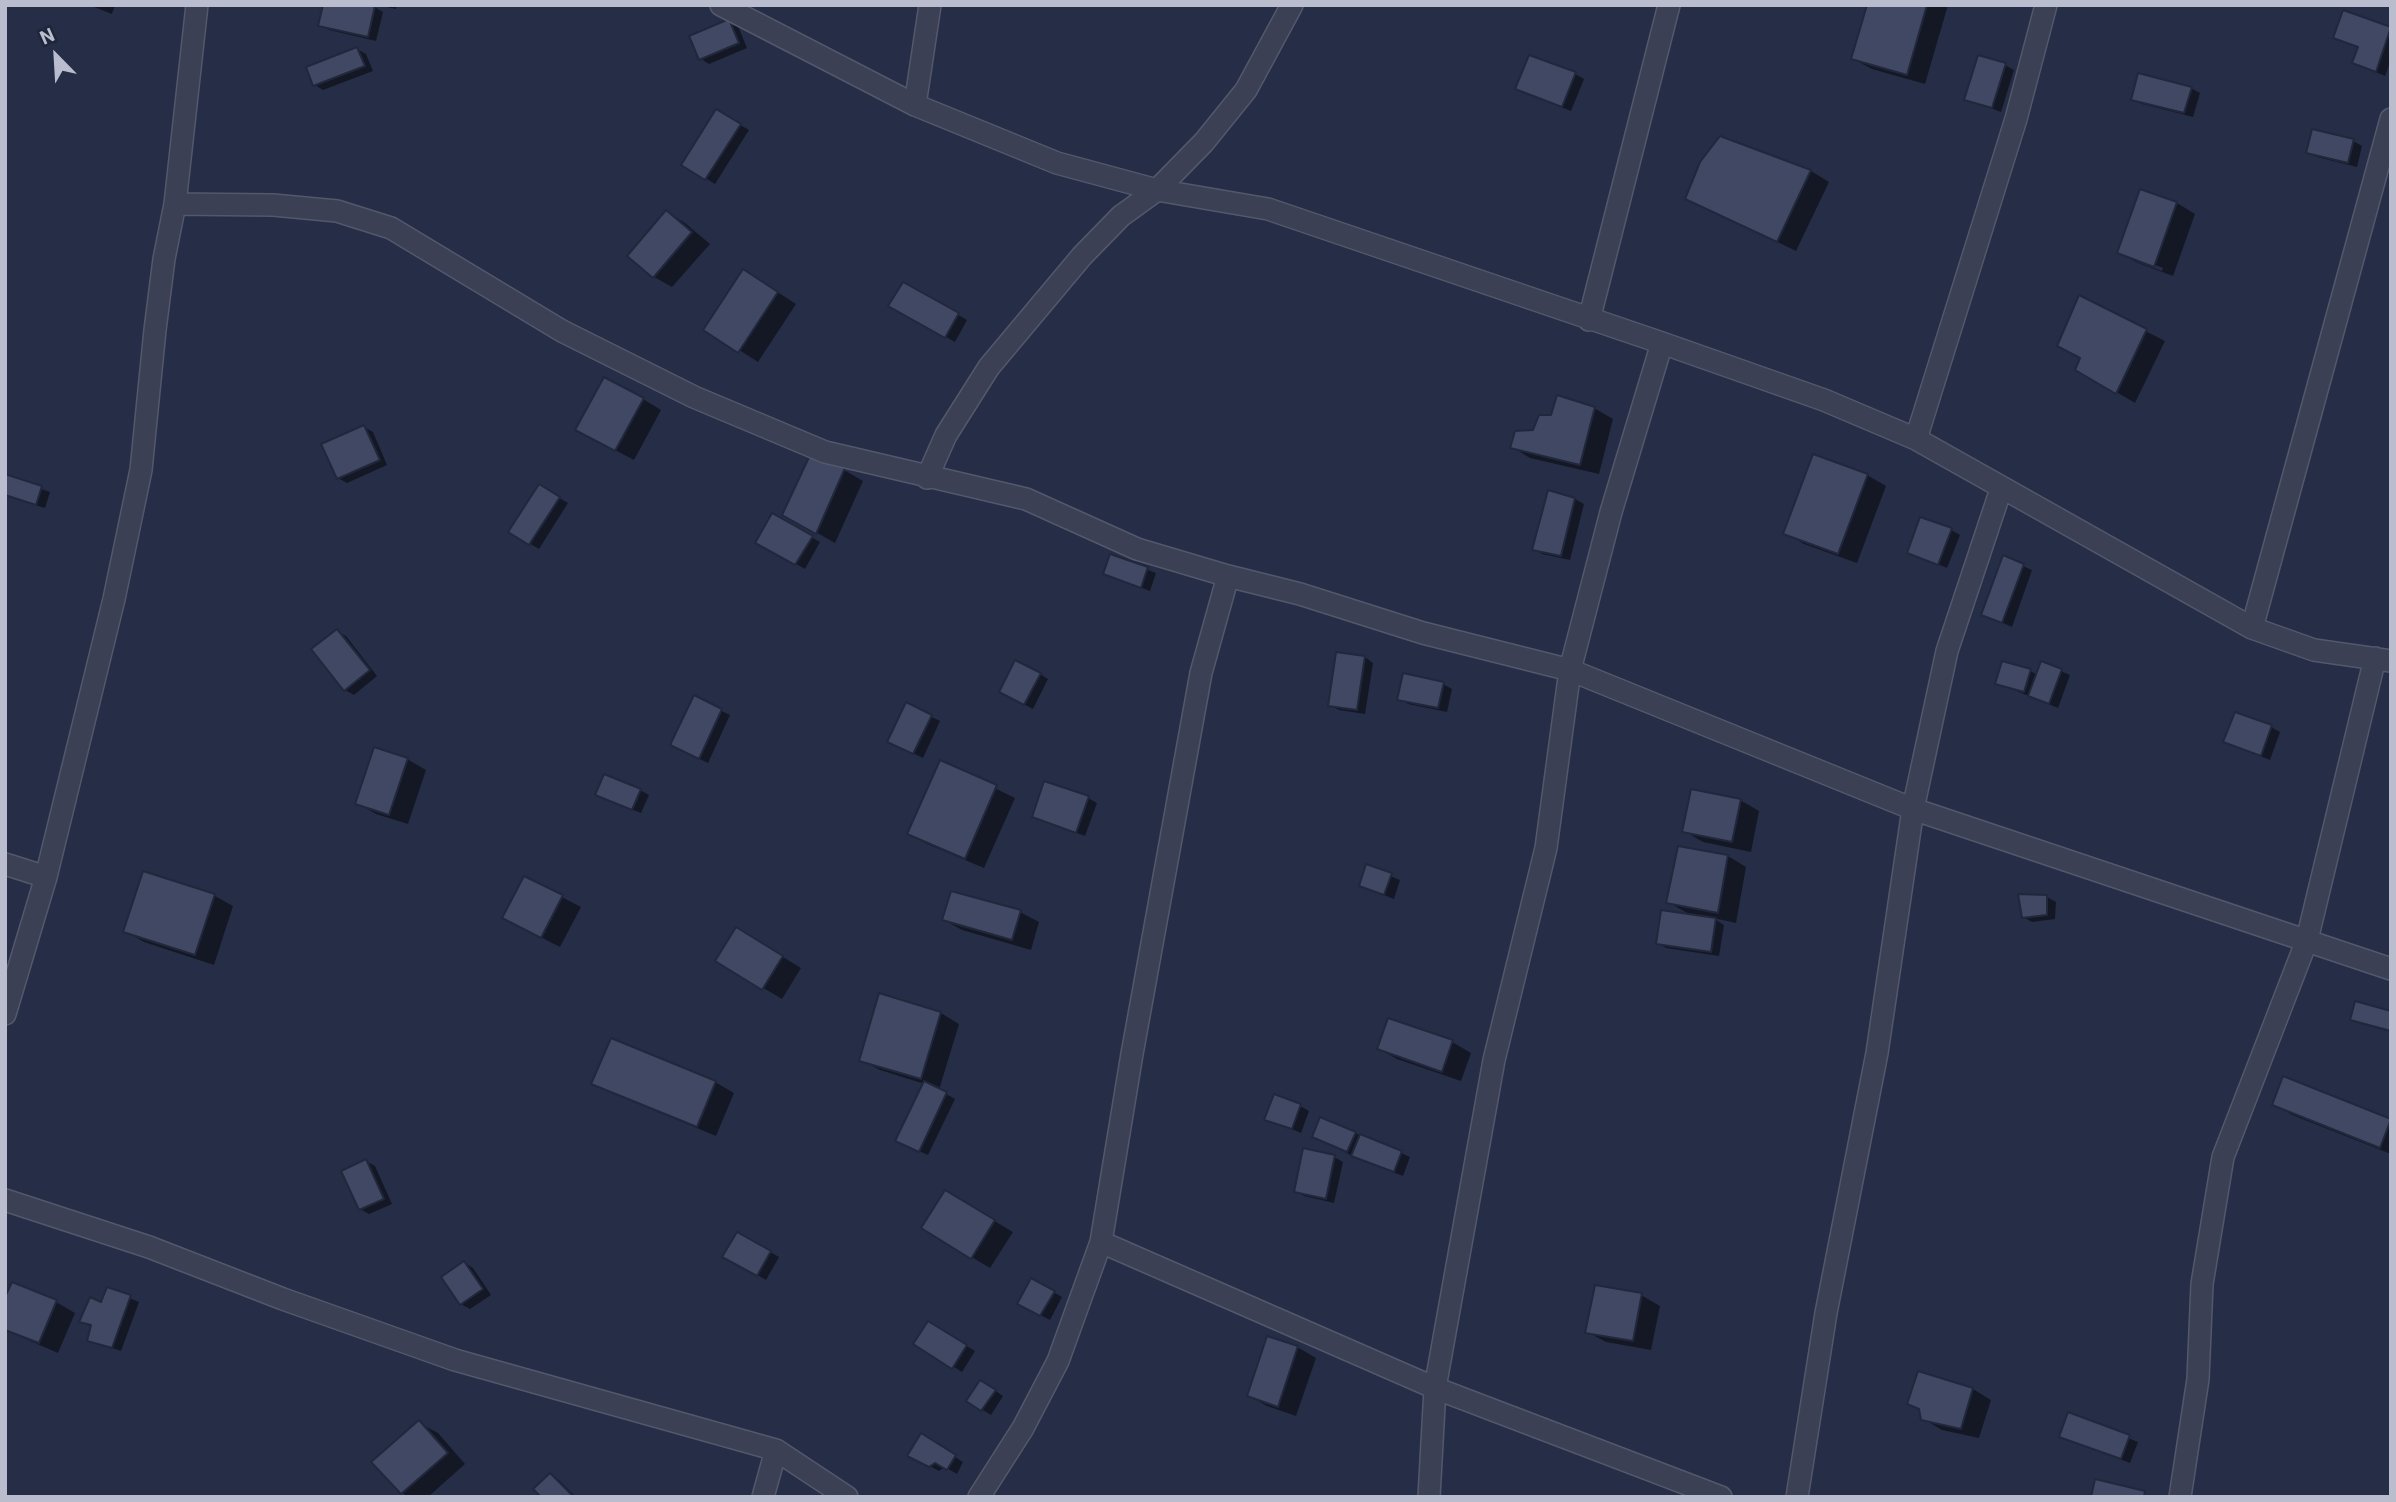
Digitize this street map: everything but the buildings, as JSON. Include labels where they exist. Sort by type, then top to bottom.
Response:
[{"type":"street","points":[[5,1014],[46,877],[114,599],[141,470],[155,330],[164,259],[175,204],[197,5]]},
{"type":"street","points":[[721,5],[915,105],[1057,163],[1157,190],[1268,209],[1824,400],[1916,439],[2252,628],[2315,650],[2383,660],[2306,940],[2223,1157],[2202,1284],[2198,1379],[2179,1497]]},
{"type":"street","points":[[915,105],[930,5]]},
{"type":"street","points":[[927,478],[946,435],[989,367],[1082,256],[1121,216],[1157,190],[1204,142],[1246,90],[1292,5]]},
{"type":"street","points":[[1589,320],[1669,5]]},
{"type":"street","points":[[1916,439],[2016,119],[2046,5]]},
{"type":"street","points":[[2252,628],[2391,118]]},
{"type":"street","points":[[175,204],[272,205],[337,211],[391,228],[562,331],[694,397],[825,452],[1026,499],[1137,548],[1423,632],[1570,670],[1913,809],[2391,969]]},
{"type":"street","points":[[1429,1497],[1435,1388],[1493,1059],[1546,848],[1570,670],[1611,512],[1662,343]]},
{"type":"street","points":[[1797,1497],[1826,1312],[1877,1053],[1913,809],[1947,651],[2001,488]]},
{"type":"street","points":[[978,1497],[1023,1428],[1058,1360],[1101,1242],[1201,673],[1228,576]]},
{"type":"street","points":[[5,864],[46,877]]},
{"type":"street","points":[[5,1200],[149,1247],[283,1299],[455,1360],[776,1450],[847,1497]]},
{"type":"street","points":[[1101,1242],[1435,1388],[1721,1497]]},
{"type":"street","points":[[763,1497],[776,1450]]}]
